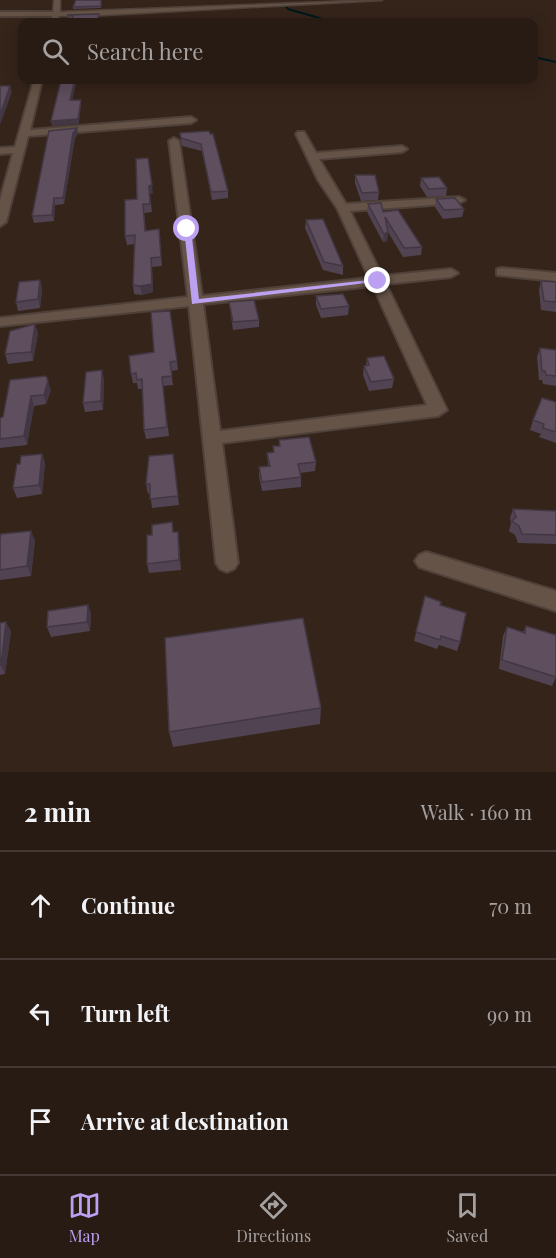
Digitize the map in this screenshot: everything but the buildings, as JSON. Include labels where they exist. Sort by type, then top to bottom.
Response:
[{"type":"street","points":[[55,18],[57,0]]},
{"type":"street","points":[[0,14],[116,14],[380,0]]},
{"type":"street","points":[[0,222],[37,84]]},
{"type":"street","points":[[23,133],[191,120]]},
{"type":"street","points":[[211,438],[438,410],[343,208],[324,180],[301,134]]},
{"type":"street","points":[[174,141],[227,563]]},
{"type":"street","points":[[314,156],[402,149]]},
{"type":"street","points":[[0,151],[19,150]]},
{"type":"street","points":[[343,208],[459,200]]},
{"type":"street","points":[[502,272],[556,277]]},
{"type":"street","points":[[0,322],[451,273]]},
{"type":"street","points":[[426,561],[556,601]]},
{"type":"waterway","points":[[286,6],[288,9],[319,18]]},
{"type":"waterway","points":[[538,58],[556,62]]},
{"type":"route","points":[[187,229],[195,302],[378,281]]}]
